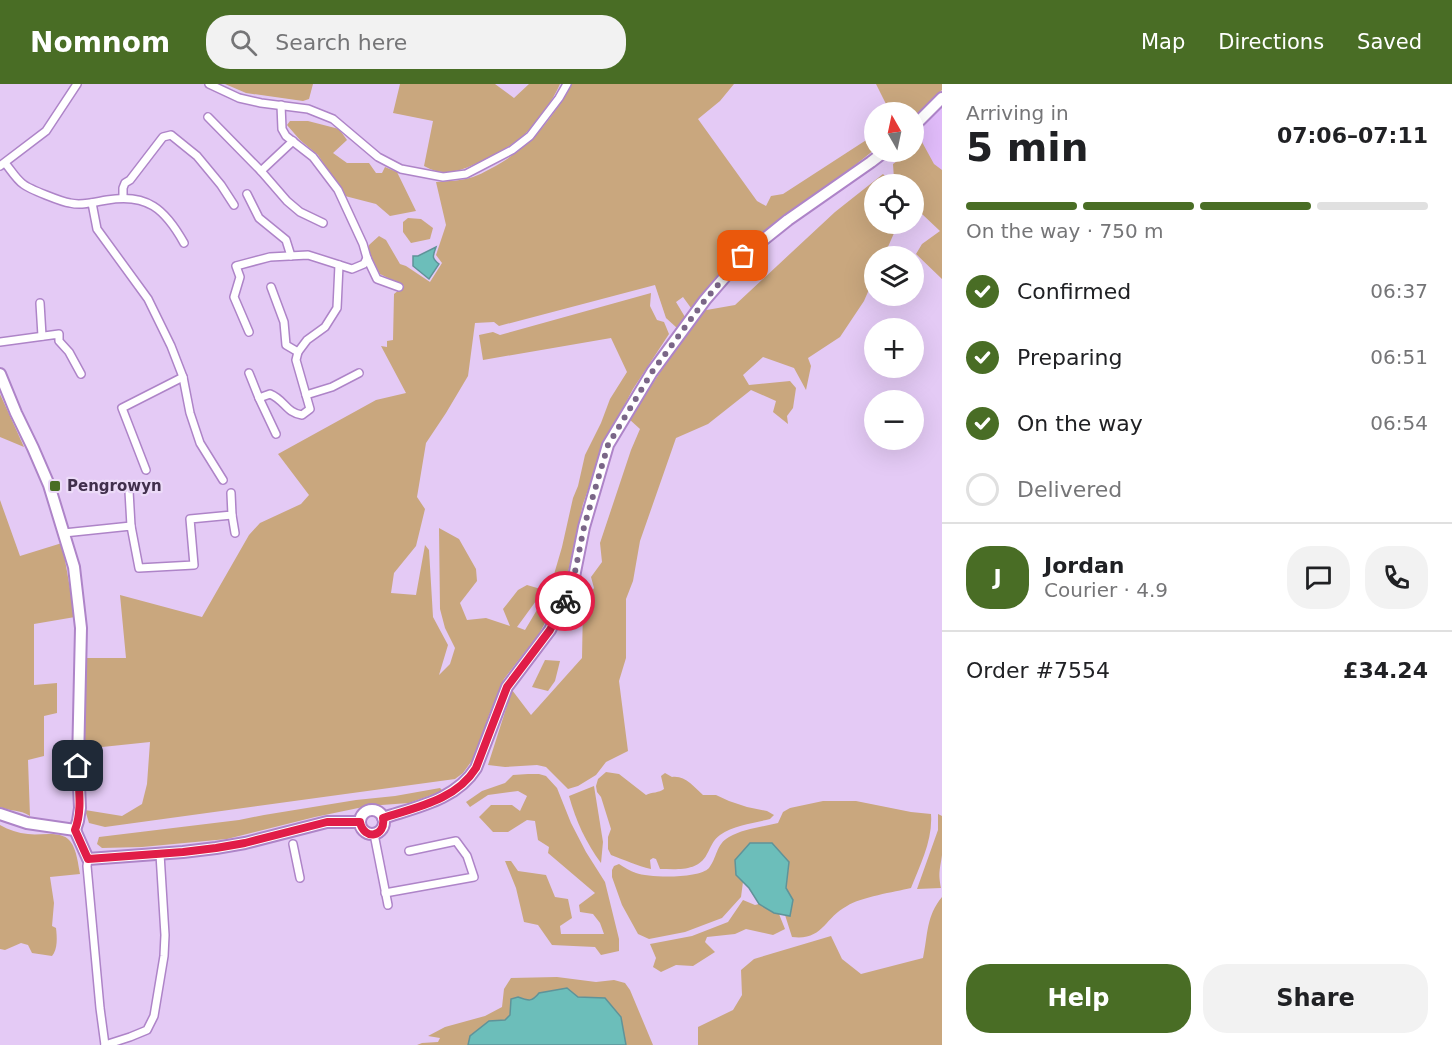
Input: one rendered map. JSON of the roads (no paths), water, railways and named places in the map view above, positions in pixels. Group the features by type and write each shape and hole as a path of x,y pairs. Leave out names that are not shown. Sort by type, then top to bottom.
{"street":[{"path":"77,84 46,131 2,165 24,185 70,203 92,203 123,198 139,200 158,209 175,226 184,243"},
{"path":"209,84 239,98 308,109 333,119 378,157 401,169 443,177 466,174 512,150 530,136 567,84"},
{"path":"924,116 942,98"},
{"path":"281,105 282,129 286,136 313,157 338,190 377,279 399,287"},
{"path":"208,117 287,201 300,212 324,223"},
{"path":"123,198 125,183 130,180 163,137 171,135 197,156 222,184 234,205"},
{"path":"261,171 293,141"},
{"path":"383,818 430,803 454,792 470,778 507,687 550,630 572,587 584,527 608,445 652,372 705,300 743,256 788,220 870,162"},
{"path":"247,194 259,218 286,240 291,256"},
{"path":"92,203 97,229 148,300 171,346 183,377 190,413 200,443 223,480"},
{"path":"249,332 234,297 240,277 236,266 270,257 308,255 352,269 364,264 367,258"},
{"path":"259,398 270,394 279,398 292,414 302,415 310,409 296,360 298,351 307,340 325,327 337,308 339,265"},
{"path":"271,287 284,322 286,345 298,351"},
{"path":"40,303 42,336"},
{"path":"0,342 59,334 59,341 69,352 81,374"},
{"path":"249,373 276,434"},
{"path":"306,395 332,387 359,373"},
{"path":"0,374 48,482 74,567 81,628 78,763 80,808 75,830 88,859 105,1045 147,1030 153,1016 165,935 160,854"},
{"path":"146,470 122,408 183,377"},
{"path":"129,491 131,526 139,568 194,565 190,519 232,515"},
{"path":"231,493 235,533"},
{"path":"64,533 131,526"},
{"path":"368,811 375,811 383,818 380,831 370,834 362,829 360,822 362,816 368,811"},
{"path":"0,814 27,823 75,830"},
{"path":"88,859 194,851 241,844 327,822 360,822"},
{"path":"374,834 388,905"},
{"path":"386,893 474,877 467,856 456,841 409,851"},
{"path":"293,844 300,878"}],"place":[{"name":"Pengrowyn","path":"55,486"}]}
